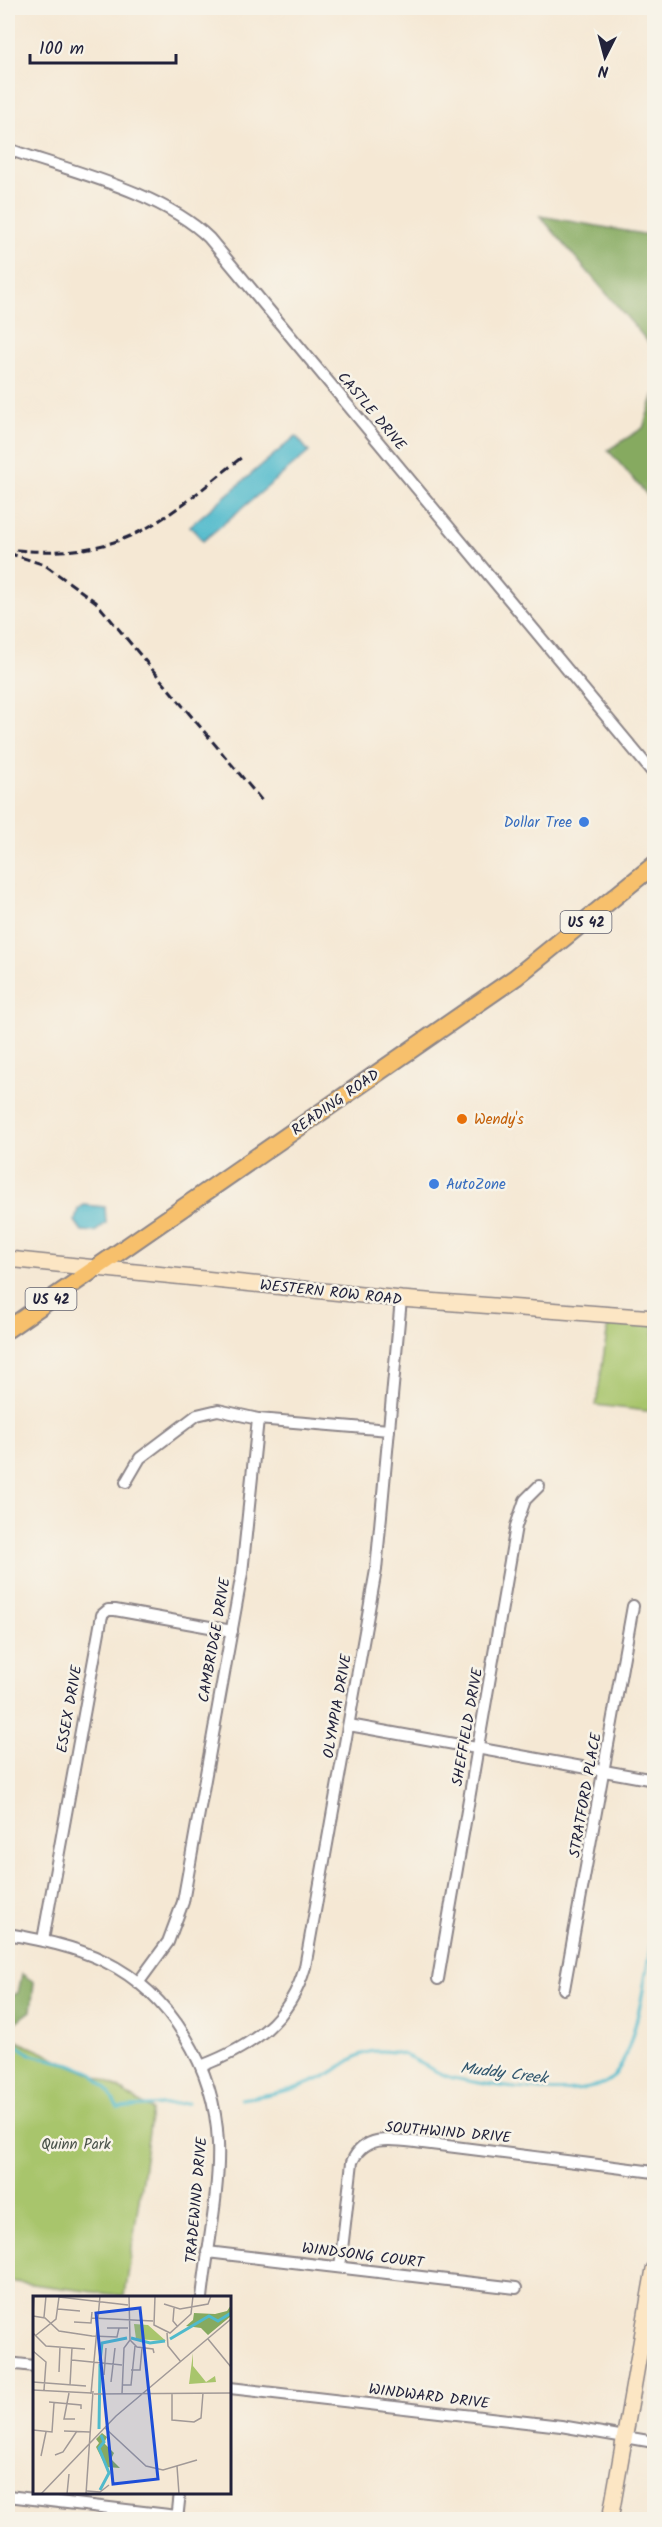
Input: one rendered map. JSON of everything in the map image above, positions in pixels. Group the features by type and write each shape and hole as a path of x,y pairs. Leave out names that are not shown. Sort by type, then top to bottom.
{"main road":[{"name":"READING ROAD","path":"8,1329 516,977 654,865"}],"street":[{"name":"CASTLE DRIVE","path":"8,149 143,197 176,211 194,223 654,774"},
{"name":"WESTERN ROW ROAD","path":"8,1259 401,1299 654,1318"},
{"name":"OLYMPIA DRIVE","path":"201,2066 229,2055 260,2037 280,2017 296,1994 305,1967 376,1570 401,1299"},
{"path":"126,1482 140,1458 197,1415 218,1410 258,1419 389,1430"},
{"name":"CAMBRIDGE DRIVE","path":"138,1983 168,1942 179,1916 243,1563 258,1419"},
{"name":"SHEFFIELD DRIVE","path":"438,1979 516,1526 525,1500 539,1486"},
{"name":"STRATFORD PLACE","path":"564,1989 633,1606"},
{"name":"ESSEX DRIVE","path":"43,1940 102,1615 108,1610 115,1610 232,1631"},
{"path":"349,1725 654,1780"},
{"name":"TRADEWIND DRIVE","path":"8,1934 43,1940 106,1962 138,1983 172,2018 201,2066 211,2095 218,2145 202,2296"},
{"name":"SOUTHWIND DRIVE","path":"340,2267 352,2162 359,2150 378,2140 598,2163 654,2172"},
{"name":"WINDSONG COURT","path":"207,2252 516,2288"},
{"path":"610,2520 654,2269"},
{"path":"8,2363 33,2366"},
{"name":"WINDWARD DRIVE","path":"231,2388 561,2426 654,2442"},
{"path":"8,2496 177,2518 180,2494"}],"green space":[{"path":"540,216 654,236 654,349"},
{"path":"654,394 654,503 608,450 643,428"},
{"path":"609,1320 654,1321 654,1412 596,1405"},
{"path":"22,1974 34,1982 31,2011 8,2028 8,1997 18,1993"},
{"name":"Quinn Park","path":"8,2037 109,2082 152,2110 125,2296 8,2281"}],"water":[{"path":"296,436 309,452 203,541 190,526"},
{"path":"84,1205 105,1207 106,1223 95,1232 82,1231 75,1221 78,1209"}],"waterway":[{"name":"Muddy Creek","path":"241,2099 299,2087 328,2075 360,2055 376,2051 399,2053 453,2078 512,2088 561,2091 601,2085 613,2077 629,2047 641,2002 654,1920"},
{"name":"Muddy Creek","path":"8,2039 32,2055 70,2064 92,2073 107,2089 118,2108 188,2103"}],"railway":[{"path":"16,550 54,551 87,548 115,542 164,517 242,457"},
{"path":"8,553 45,565 96,602 263,802"}],"place":[{"name":"Dollar Tree","path":"584,822"},
{"name":"Wendy's","path":"462,1119"},
{"name":"AutoZone","path":"434,1184"}]}
